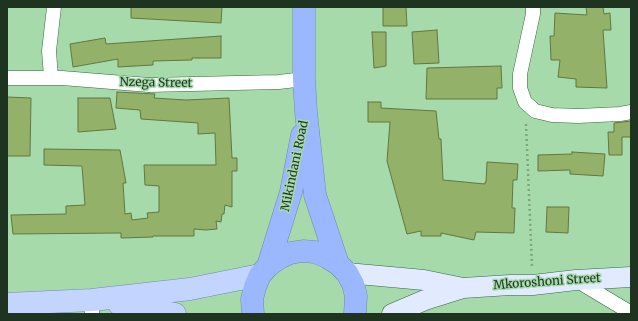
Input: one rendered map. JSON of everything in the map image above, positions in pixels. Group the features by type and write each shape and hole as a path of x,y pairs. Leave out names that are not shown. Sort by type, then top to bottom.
{"highway":[{"name":"Mikindani Road","path":"304,7 304,79 315,195 342,268 352,284 356,296 355,314"},
{"name":"Mikindani Road","path":"253,314 252,299 254,286 264,270 291,192 306,112"},
{"path":"264,270 279,258 290,253 303,251 315,252 327,257 342,268"}],"main road":[{"path":"92,307 190,289 264,270"},
{"path":"7,304 92,307 175,314"}],"street":[{"path":"51,77 49,51 54,7"},
{"path":"533,7 533,14 520,74 520,88 525,102 536,111 552,115 578,116 631,112"},
{"name":"Nzega Street","path":"7,78 51,77 149,85 279,82 304,79"},
{"name":"Mkoroshoni Street","path":"342,268 424,280 463,288 534,285 576,280 631,277"},
{"path":"576,280 631,313"},
{"name":"Mkoroshoni Street","path":"392,314 425,307 463,288"}],"path":[{"path":"525,102 534,285"}],"building":[{"path":"131,7 222,7 221,23 131,18"},
{"path":"383,7 406,7 407,26 383,26"},
{"path":"586,7 603,7 604,14 610,13 611,30 603,30 607,88 576,87 576,79 558,77 560,60 551,60 550,36 554,36 555,13 587,15"},
{"path":"437,30 439,63 414,64 412,32"},
{"path":"372,32 386,32 386,66 374,68"},
{"path":"221,36 221,58 192,58 192,60 153,61 153,65 118,67 118,59 73,67 70,44 105,38 106,44"},
{"path":"501,66 502,88 497,88 497,99 426,99 427,68"},
{"path":"117,92 155,94 154,98 186,100 229,98 232,158 237,158 237,171 232,171 232,207 225,205 221,222 216,221 217,229 194,229 194,236 121,238 121,233 13,234 11,215 66,214 66,206 85,205 82,166 44,165 44,149 120,150 126,183 123,183 125,214 131,213 132,220 148,218 147,213 159,212 159,186 145,185 144,165 216,165 215,133 198,134 198,123 141,119 140,110 116,108"},
{"path":"7,97 31,98 30,156 7,156"},
{"path":"78,98 110,98 116,129 78,132"},
{"path":"368,102 381,102 381,108 436,111 439,139 441,139 443,180 485,184 487,162 518,164 517,180 513,180 512,208 515,208 514,233 476,232 474,240 441,233 441,236 421,236 421,231 407,234 387,161 390,122 368,122"},
{"path":"631,121 631,137 622,137 622,155 609,155 608,132 614,132 614,123"},
{"path":"572,152 605,154 603,176 570,174 570,170 538,171 538,155 572,154"},
{"path":"547,207 569,207 568,233 546,232"}]}
